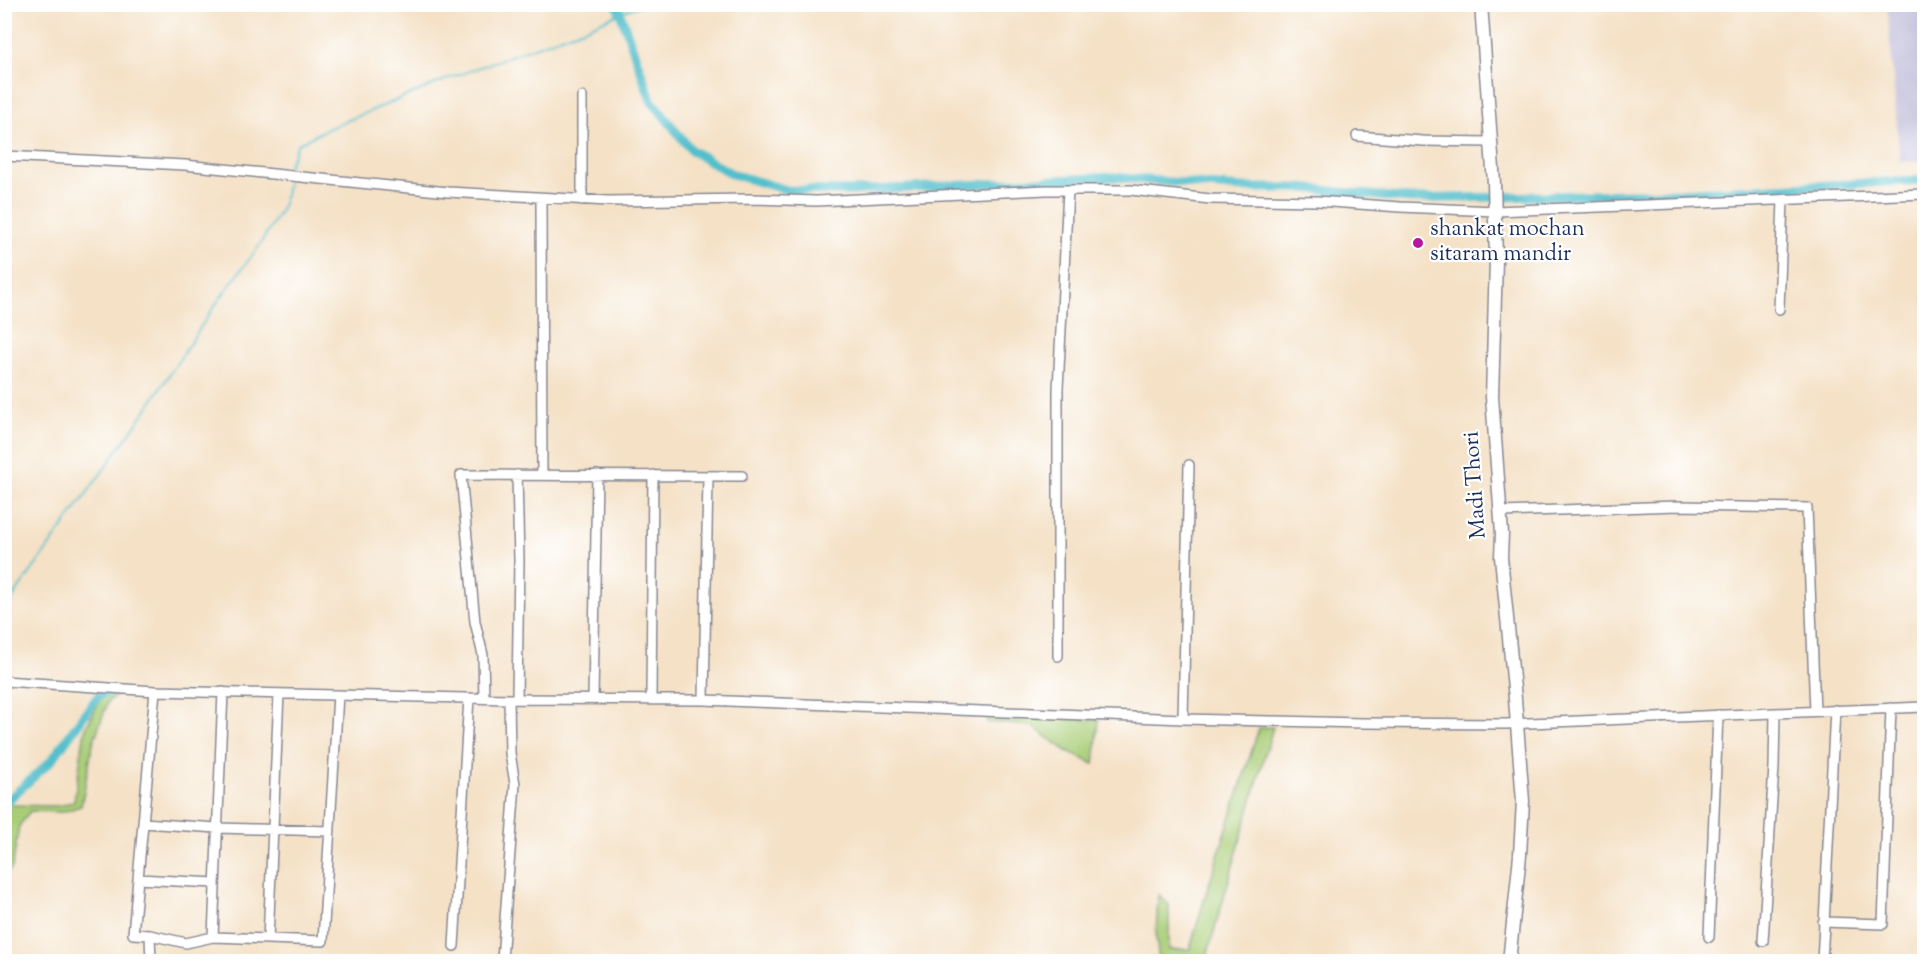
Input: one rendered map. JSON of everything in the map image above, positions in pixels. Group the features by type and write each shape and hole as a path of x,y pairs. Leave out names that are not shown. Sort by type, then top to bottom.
{"main road":[{"name":"Madi Thori","path":"1481,4 1495,207 1496,260 1492,397 1501,557 1523,801 1509,962"}],"street":[{"path":"582,97 582,200"},
{"path":"1358,136 1424,141 1490,142"},
{"path":"4,156 185,165 448,192 582,200 816,201 1068,190 1131,190 1210,199 1317,201 1400,207 1495,207 1924,194"},
{"path":"1058,656 1058,389 1068,190"},
{"path":"540,198 543,475"},
{"path":"1779,309 1783,200"},
{"path":"1183,719 1190,465"},
{"path":"484,698 483,655 475,622 461,475 742,476"},
{"path":"502,960 515,784 510,753 519,560 517,475"},
{"path":"593,699 597,475"},
{"path":"651,699 653,475"},
{"path":"704,700 708,476"},
{"path":"1500,512 1677,506 1807,508 1815,711"},
{"path":"4,681 155,691 513,699 704,700 1183,719 1363,723 1517,723 1924,707"},
{"path":"155,691 133,934 150,935 186,943 213,937 323,941 338,695"},
{"path":"213,937 223,692"},
{"path":"268,939 279,694"},
{"path":"454,946 468,698"},
{"path":"1823,922 1883,924 1892,708"},
{"path":"1822,962 1835,711"},
{"path":"1763,941 1775,713"},
{"path":"1709,937 1718,715"},
{"path":"143,823 217,828 330,831"},
{"path":"138,879 215,883"},
{"path":"150,935 151,962"}],"shaded area":[{"path":"1887,5 1924,5 1924,161 1900,162"}],"green space":[{"path":"103,693 119,694 108,701 93,743 81,806 62,812 30,811 19,826 12,868 5,875 5,805 60,806 74,801 85,730"},
{"path":"986,715 1099,720 1094,764 1067,751 1032,726 987,722"},
{"path":"1273,727 1206,959 1204,961 1159,961 1156,937 1158,894 1169,905 1169,950 1190,949 1259,728"}],"waterway":[{"path":"617,4 651,100 691,150 732,174 787,190 852,191 1113,177 1241,188 1303,188 1410,199 1680,193 1924,180"},
{"path":"288,167 298,144 325,130 445,80 586,28 643,4"},
{"path":"4,615 16,593 144,413 218,301 259,246 282,208 288,181"},
{"path":"4,808 7,801 51,761 98,696 113,691"}],"place":[{"name":"shankat mochan sitaram mandir","path":"1418,243"}]}
